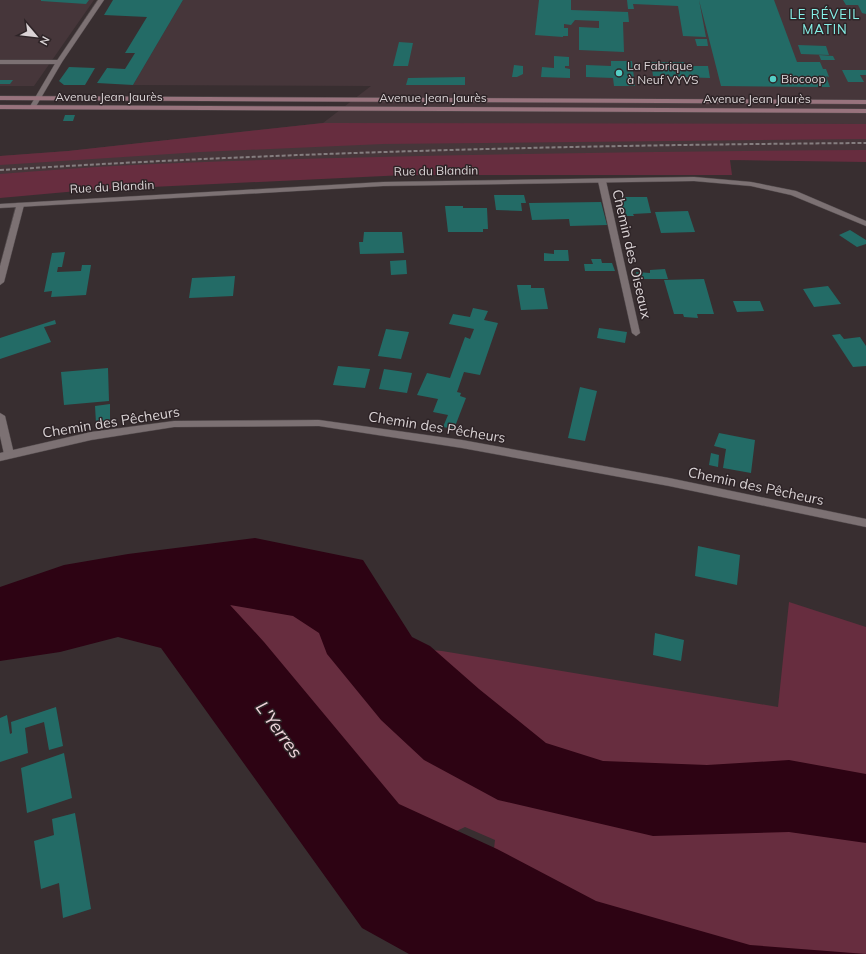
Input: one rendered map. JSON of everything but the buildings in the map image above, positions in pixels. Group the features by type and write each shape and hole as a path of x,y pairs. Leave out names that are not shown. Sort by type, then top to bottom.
{"main road":[{"path":"0,98 866,102"},
{"name":"Avenue Jean Jaurès","path":"0,107 866,111"}],"street":[{"path":"32,108 59,62 101,0"},
{"path":"0,62 59,62"},
{"path":"535,100 537,110"},
{"name":"Rue du Blandin","path":"0,206 383,184 694,179 751,184 793,193 866,224"},
{"name":"Chemin des Oiseaux","path":"602,181 636,333"},
{"path":"0,282 20,205"},
{"path":"0,416 5,455"},
{"name":"Chemin des Pêcheurs","path":"5,455 91,436 174,424 319,423 462,444 669,482 866,523"}],"shaded area":[{"path":"0,0 94,0 34,86 0,86"},
{"path":"183,0 866,0 866,161 742,160 210,176 0,194 0,156 68,151 323,123 371,86 133,85"},
{"path":"323,123 866,124 866,139 383,144 201,152 0,165 0,156 68,151"},
{"path":"866,150 866,162 730,160 732,175 405,175 89,190 0,198 0,174 94,167 236,161 439,156 622,152"},
{"path":"235,592 335,608 493,788 866,828 866,954 661,954 489,893 495,840 465,827 402,857 226,620"},
{"path":"789,602 866,627 866,798 545,765 403,647 442,651 778,707"}],"water":[{"name":"L'Yerres","path":"255,538 363,560 412,637 430,646 479,689 546,743 603,761 707,765 789,760 866,774 866,843 789,832 653,836 498,800 424,760 381,720 327,654 319,633 293,616 230,605 264,642 399,804 497,849 596,901 750,945 866,954 409,954 362,928 161,648 118,637 60,652 0,661 0,587 64,565 128,554"}],"railway":[{"path":"0,170 216,158 433,150 866,143"}],"place":[{"name":"La Fabrique à Neuf VYVS","path":"619,73"},
{"name":"Biocoop","path":"773,79"}],"district":[{"name":"LE RÉVEIL MATIN","path":"825,22"}]}
